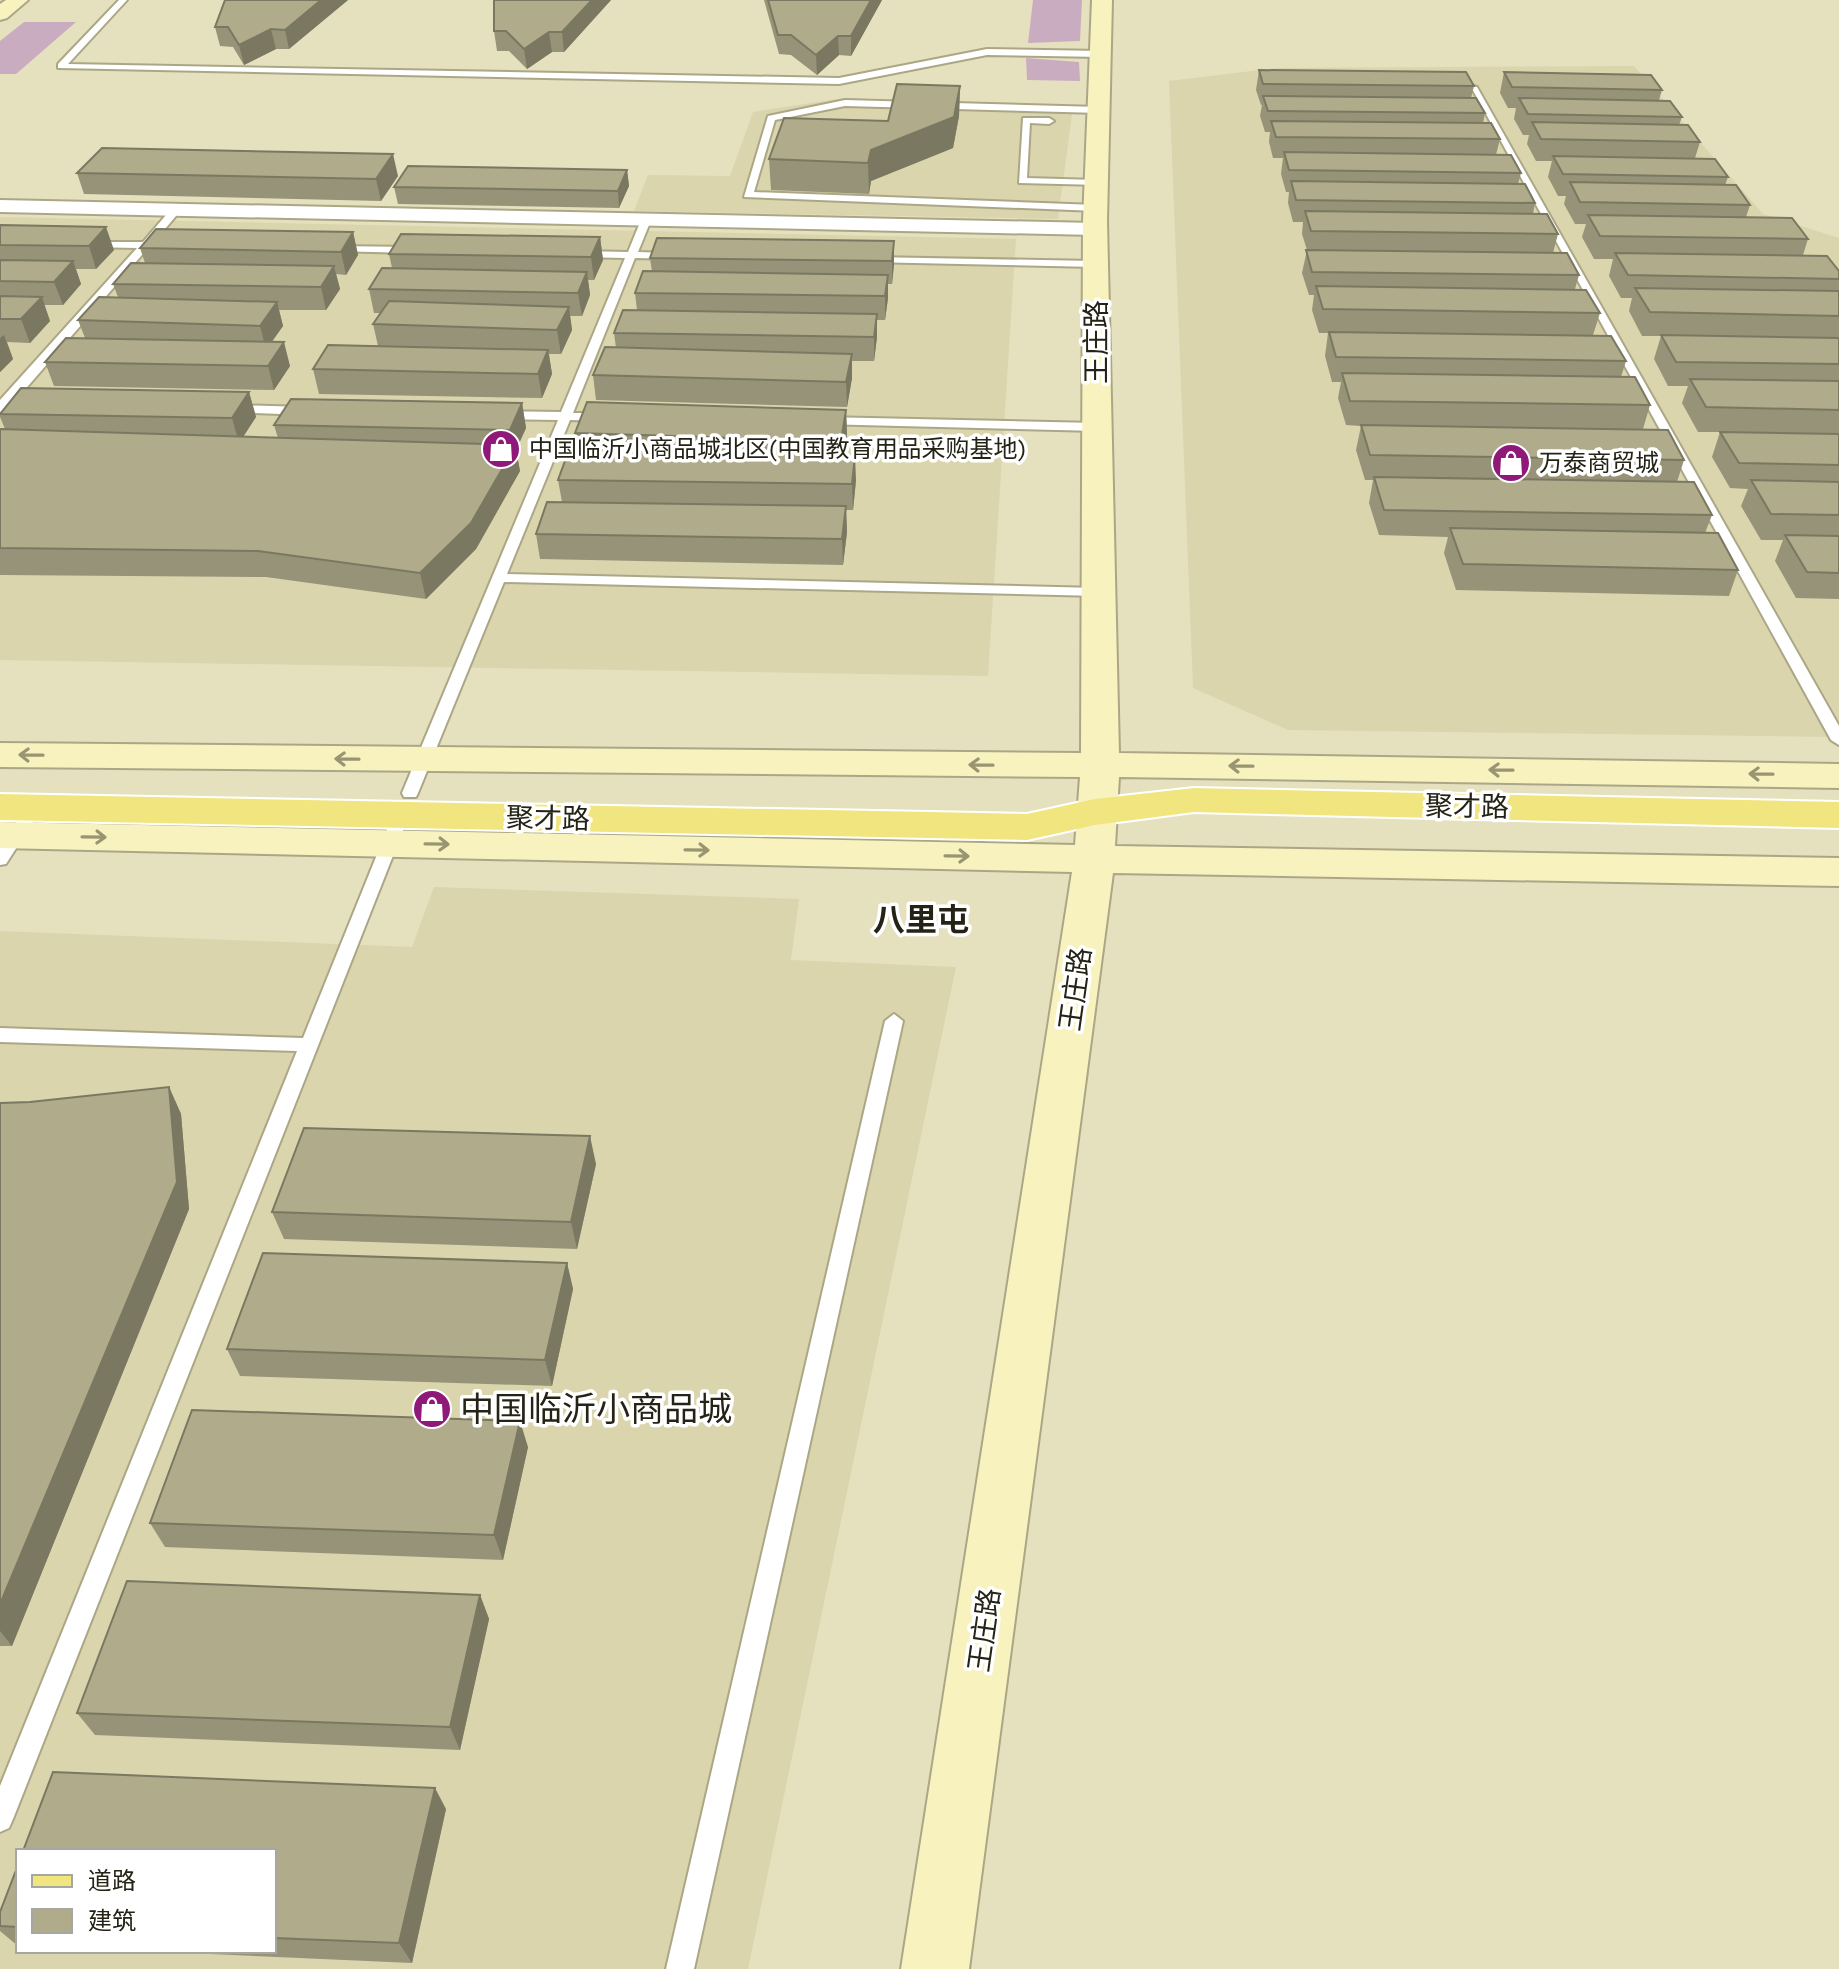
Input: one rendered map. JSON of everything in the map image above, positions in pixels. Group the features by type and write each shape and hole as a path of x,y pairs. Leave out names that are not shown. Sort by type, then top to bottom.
{"main road":[{"name":"聚才路","path":"0,785 407,803 1027,804 1186,823 1839,838"},
{"name":"聚才路","path":"1096,812 1194,800 1839,815"}],"street":[{"path":"0,14 18,0"},
{"name":"王庄路","path":"935,1969 1096,812 1095,118 1102,54 1102,0"},
{"path":"0,206 646,220 1096,207"},
{"path":"0,755 407,803"},
{"path":"10,829 407,803 1096,812 1839,776"},
{"path":"1096,812 1839,872"}],"lane":[{"path":"123,0 61,66 839,81 987,52 1102,54"},
{"path":"1473,87 1839,740"},
{"path":"1095,118 845,103 771,118 748,195 1096,207"},
{"path":"1056,121 1026,120 1022,181 1096,207"},
{"path":"2,406 176,210"},
{"path":"0,1819 309,1045 646,220"},
{"path":"72,244 176,246"},
{"path":"318,249 428,251"},
{"path":"570,254 680,256"},
{"path":"856,259 1095,264"},
{"path":"2,406 51,405"},
{"path":"223,409 316,411"},
{"path":"488,414 613,417"},
{"path":"816,421 1097,427"},
{"path":"499,578 1098,592"},
{"path":"680,1969 894,1021"},
{"path":"0,1035 309,1045"}],"shaded area":[{"path":"1033,0 1082,0 1080,41 1028,43"},
{"path":"24,22 76,22 16,74 0,74 0,41"},
{"path":"1026,58 1079,62 1080,81 1027,80"},
{"name":"万泰商贸城","path":"1634,66 1763,214 1839,238 1839,737 1288,730 1193,688 1169,81 1277,68"},
{"path":"843,98 1073,107 1058,219 634,211 648,175 730,176 753,112"},
{"name":"中国临沂小商品城北区(中国教育用品采购基地)","path":"0,217 1016,239 988,676 0,660"},
{"name":"中国临沂小商品城","path":"434,887 799,899 791,960 956,967 748,1969 0,1969 0,931 412,947"}],"building":[{"path":"225,0 321,0 285,30 271,29 239,45 228,27 215,27"},
{"path":"494,0 592,0 562,32 549,32 524,49 506,31 494,31"},
{"path":"768,0 871,0 851,36 838,36 816,55 791,35 778,35"},
{"path":"1259,70 1466,72 1474,86 1263,84"},
{"path":"1504,72 1651,75 1662,90 1512,87"},
{"path":"897,84 960,86 954,117 871,150 868,163 769,159 784,118 888,121"},
{"path":"1263,96 1476,98 1485,113 1268,111"},
{"path":"1519,98 1670,101 1682,117 1528,114"},
{"path":"1271,121 1491,123 1500,139 1276,137"},
{"path":"1532,122 1688,125 1700,142 1541,139"},
{"path":"102,148 393,154 376,179 77,173"},
{"path":"1284,152 1511,155 1521,173 1289,170"},
{"path":"1553,156 1715,159 1728,177 1563,174"},
{"path":"408,166 627,170 618,191 394,187"},
{"path":"1291,181 1525,184 1535,203 1296,200"},
{"path":"1570,182 1736,185 1750,205 1580,202"},
{"path":"1305,211 1547,214 1558,234 1311,231"},
{"path":"1588,215 1792,218 1808,239 1600,236"},
{"path":"0,225 106,227 89,246 0,245"},
{"path":"156,229 353,232 341,252 140,248"},
{"path":"401,234 600,237 591,257 389,254"},
{"path":"657,238 894,241 892,261 650,258"},
{"path":"1306,250 1567,253 1579,275 1312,272"},
{"path":"1615,253 1827,256 1839,271 1839,279 1628,275"},
{"path":"0,260 73,261 54,282 0,281"},
{"path":"131,263 334,266 321,287 113,284"},
{"path":"382,268 587,272 578,293 369,289"},
{"path":"643,271 888,275 885,296 635,293"},
{"path":"1316,286 1586,290 1600,313 1323,309"},
{"path":"1635,288 1839,291 1839,316 1650,312"},
{"path":"0,296 42,297 21,319 0,319"},
{"path":"99,297 277,302 260,326 78,320"},
{"path":"389,301 569,307 557,330 373,324"},
{"path":"623,310 877,314 874,337 614,333"},
{"path":"1329,332 1611,336 1626,361 1336,357"},
{"path":"1661,335 1839,338 1839,364 1676,362"},
{"path":"66,338 284,342 268,366 45,362"},
{"path":"328,345 548,350 538,374 313,369"},
{"path":"605,347 852,354 846,382 593,375"},
{"path":"1342,373 1635,377 1650,405 1350,401"},
{"path":"1690,379 1839,381 1839,410 1706,407"},
{"path":"21,388 249,392 232,418 0,414"},
{"path":"291,399 522,403 510,430 274,425"},
{"path":"587,402 846,410 841,441 575,433"},
{"path":"1361,425 1668,430 1684,460 1370,455"},
{"path":"0,429 516,445 471,523 420,573 258,551 0,548"},
{"path":"1720,432 1839,434 1839,465 1739,463"},
{"path":"569,450 855,455 852,484 558,480"},
{"path":"1374,477 1694,482 1712,515 1384,510"},
{"path":"1751,480 1839,482 1839,515 1771,514"},
{"path":"547,502 846,506 842,539 536,534"},
{"path":"1450,528 1718,533 1738,570 1463,564"},
{"path":"1785,535 1839,536 1839,573 1807,572"},
{"path":"169,1087 177,1182 0,1604 0,1103"},
{"path":"304,1128 590,1136 571,1222 272,1212"},
{"path":"263,1253 567,1263 545,1360 227,1349"},
{"path":"192,1410 520,1421 494,1535 150,1523"},
{"path":"127,1581 480,1595 450,1727 77,1713"},
{"path":"53,1772 435,1788 399,1943 276,1938 276,1849 24,1849"},
{"path":"16,1870 16,1927 0,1926 0,1912"}],"place":[{"name":"中国临沂小商品城北区(中国教育用品采购基地)","path":"501,449"},
{"name":"万泰商贸城","path":"1511,463"},
{"name":"中国临沂小商品城","path":"432,1409"}],"district":[{"name":"八里屯","path":"921,920"}]}
